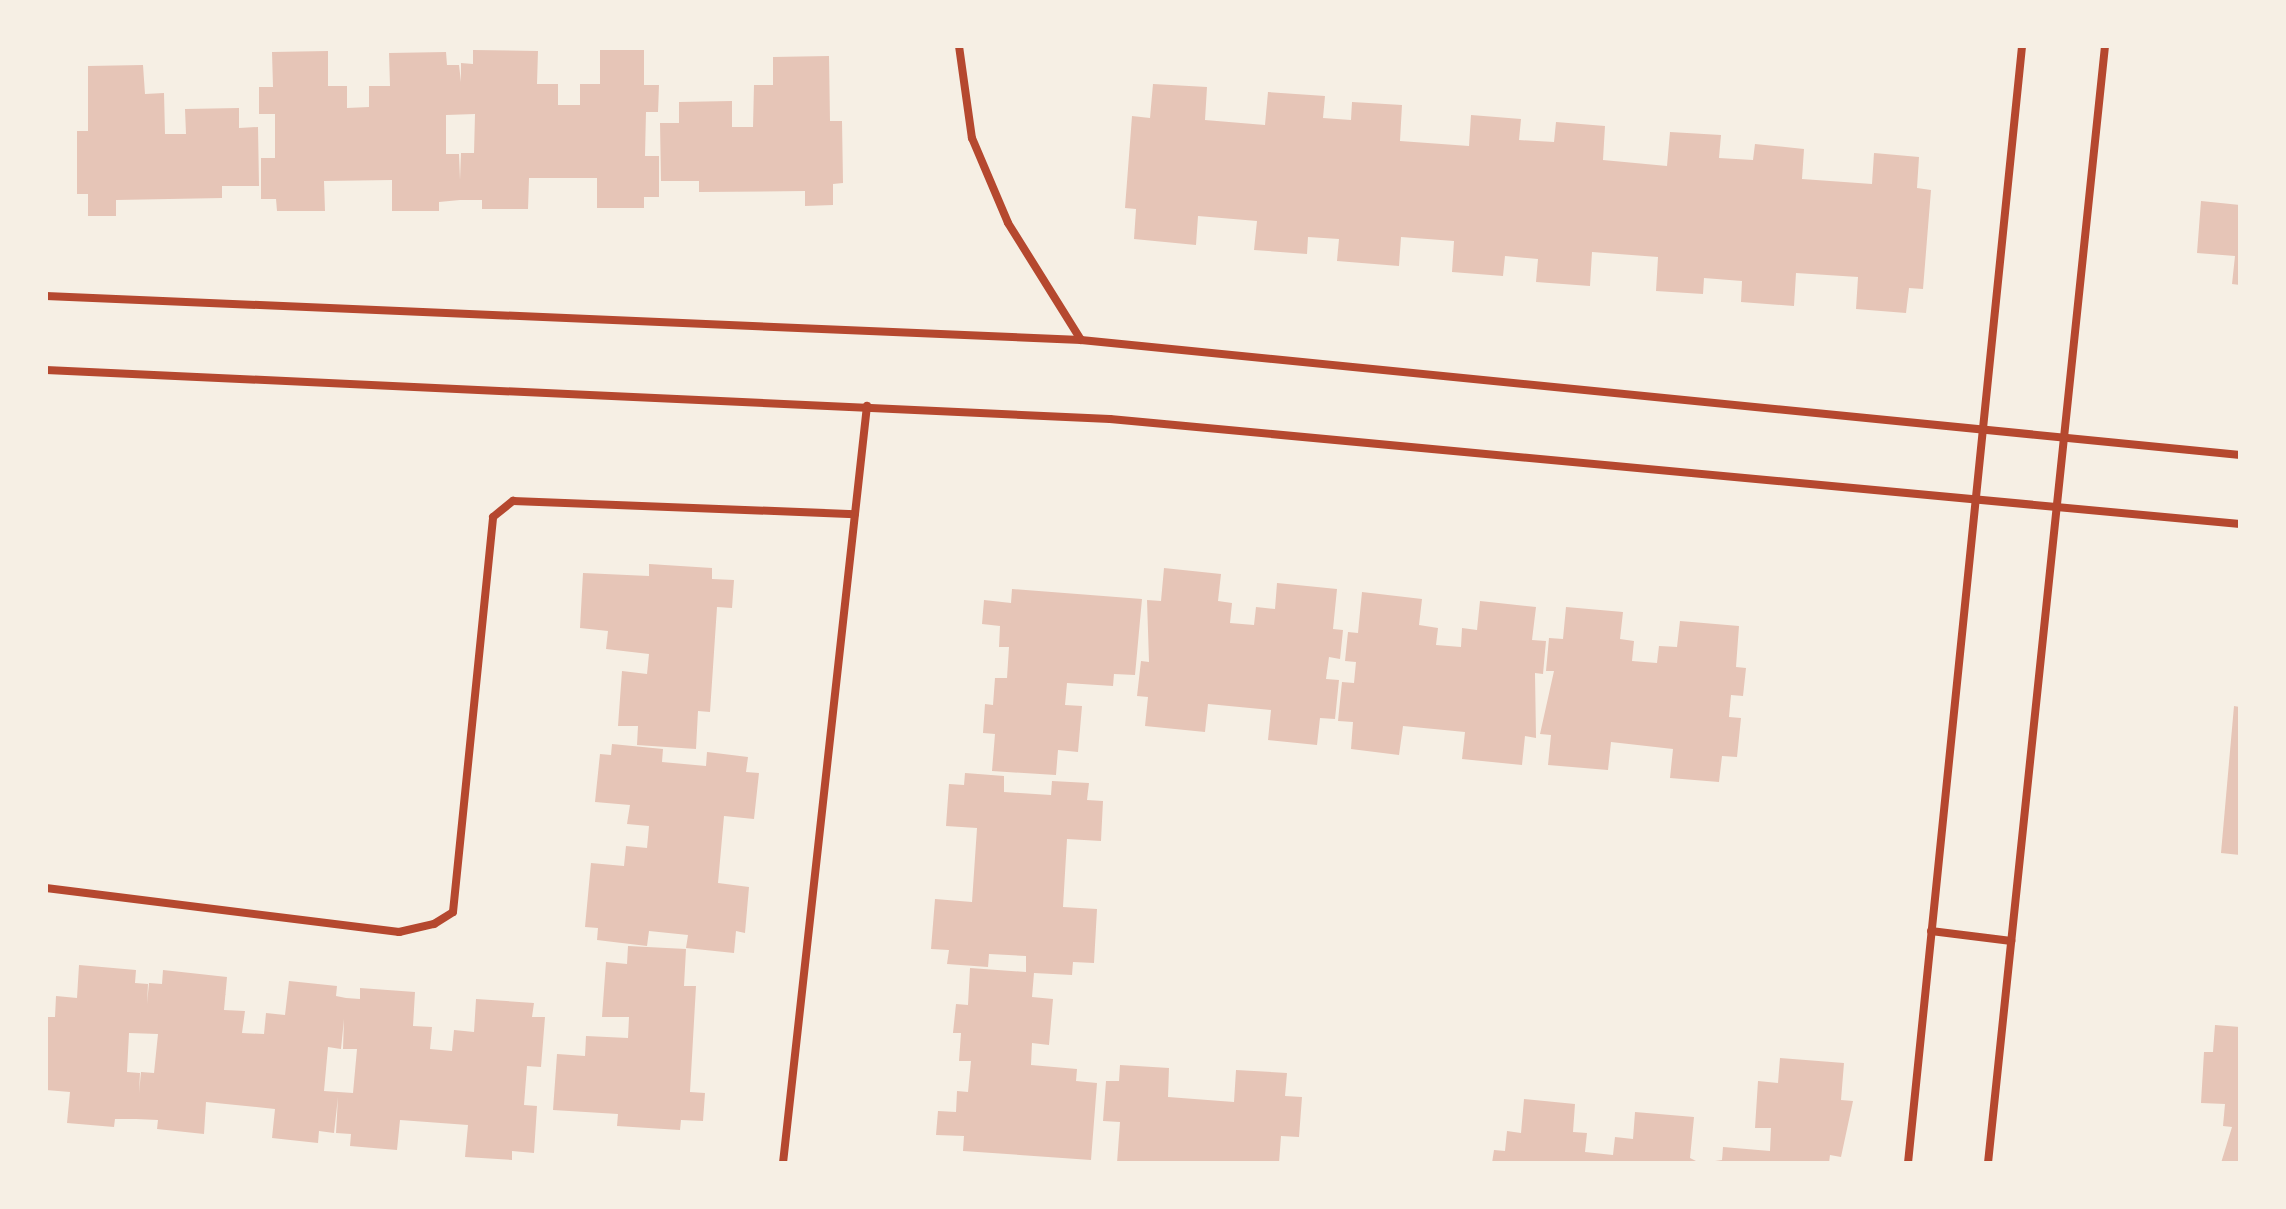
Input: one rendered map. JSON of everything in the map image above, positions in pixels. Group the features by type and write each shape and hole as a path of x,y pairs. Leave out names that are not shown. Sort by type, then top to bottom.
{"street":[{"path":"959,46 978,152 1008,223 1081,340"},
{"path":"1908,1163 1972,497 2022,46"},
{"path":"1988,1163 2105,46"},
{"path":"46,296 1081,340 2240,455"},
{"path":"46,370 1110,419 2240,524"},
{"path":"783,1163 867,406"},
{"path":"46,888 399,932 434,924 453,912 493,517 513,501 855,514"},
{"path":"1931,931 2011,941"}],"building":[{"path":"473,50 538,51 537,84 558,84 558,105 580,105 580,84 600,84 600,50 644,50 644,85 659,85 658,112 646,112 645,156 659,156 659,197 644,197 644,208 597,208 597,178 529,178 528,209 482,209 482,200 460,200 439,202 439,211 392,211 392,180 324,181 325,211 277,211 276,199 261,199 261,158 275,158 275,114 259,114 259,87 273,87 272,52 328,51 328,86 347,86 347,108 369,107 369,86 390,86 389,53 446,52 447,65 459,65 461,82 461,63 473,64","holes":["475,114 474,153 461,153 460,180 459,154 446,154 446,115"]},
{"path":"829,56 830,121 842,121 843,183 833,184 833,205 805,206 805,191 699,192 699,181 661,181 660,123 679,123 679,102 732,101 732,127 753,127 754,85 773,85 773,57"},
{"path":"143,65 145,94 164,93 165,134 186,134 185,109 239,108 239,128 258,127 259,186 222,186 222,198 116,200 116,216 88,216 88,194 77,194 77,131 88,131 88,66"},
{"path":"1153,84 1207,87 1205,120 1265,125 1268,92 1325,96 1323,118 1351,120 1352,102 1402,105 1400,141 1469,146 1471,115 1521,119 1519,140 1554,142 1556,122 1605,126 1603,160 1667,166 1670,132 1721,135 1719,158 1753,160 1755,144 1804,149 1802,179 1872,184 1874,153 1919,157 1917,188 1931,190 1923,289 1909,288 1906,313 1856,309 1858,277 1796,273 1794,306 1741,302 1742,281 1704,278 1703,294 1656,291 1658,257 1592,252 1590,286 1536,282 1538,259 1505,256 1503,276 1452,272 1454,241 1401,237 1399,266 1337,261 1339,239 1308,237 1307,254 1254,250 1257,221 1198,216 1196,245 1134,239 1136,209 1125,208 1132,116 1150,118"},
{"path":"2201,201 2240,205 2240,285 2232,284 2235,256 2197,253"},
{"path":"649,564 712,568 712,579 734,580 732,608 717,607 710,712 698,711 696,749 637,745 638,726 618,726 622,671 647,674 649,654 606,649 608,631 580,628 583,573 649,576"},
{"path":"1164,568 1221,574 1218,601 1232,603 1230,623 1254,625 1256,607 1275,609 1277,583 1337,589 1333,629 1343,630 1340,659 1329,657 1326,679 1339,680 1335,719 1320,718 1317,745 1268,740 1271,710 1208,704 1205,732 1145,726 1148,697 1137,696 1141,661 1149,662 1147,600 1161,601"},
{"path":"1012,589 1142,599 1135,675 1114,674 1113,686 1067,683 1065,705 1082,706 1078,752 1058,750 1056,775 992,771 995,734 983,733 985,704 993,705 995,678 1007,678 1009,647 999,647 1000,626 982,624 984,600 1011,603"},
{"path":"1362,592 1422,599 1419,625 1438,628 1436,645 1461,647 1462,628 1477,630 1480,601 1536,607 1532,640 1546,641 1543,674 1535,673 1536,738 1525,736 1522,765 1462,759 1465,732 1403,726 1399,755 1351,749 1353,722 1338,721 1342,682 1354,683 1356,662 1345,661 1348,632 1358,633"},
{"path":"1566,607 1623,612 1620,639 1634,641 1632,661 1657,663 1659,646 1677,647 1680,621 1739,626 1736,667 1746,668 1743,696 1731,695 1729,717 1741,718 1737,757 1722,756 1719,782 1670,778 1673,749 1611,742 1608,770 1548,765 1551,735 1540,734 1554,671 1546,671 1549,638 1563,639"},
{"path":"2234,706 2240,707 2240,855 2221,853"},
{"path":"612,744 663,749 662,762 706,766 707,752 748,757 746,772 759,773 754,819 724,816 718,883 749,887 745,933 736,931 734,953 686,948 688,935 649,931 647,946 597,940 598,928 585,927 591,863 624,866 626,846 647,848 649,826 627,824 630,805 595,802 600,754 611,755"},
{"path":"965,773 1004,776 1004,792 1051,795 1052,781 1089,783 1087,800 1103,801 1101,841 1067,839 1063,907 1097,909 1094,963 1073,962 1072,975 1034,973 1032,997 1053,999 1049,1045 1032,1043 1031,1065 1077,1069 1076,1081 1097,1083 1091,1160 963,1151 964,1136 936,1135 938,1111 956,1112 957,1091 968,1092 971,1061 959,1061 961,1033 953,1033 956,1004 968,1005 970,968 1026,972 1026,956 989,954 988,967 947,964 949,950 931,949 935,899 972,902 977,828 946,826 949,784 964,785"},
{"path":"628,946 686,949 684,986 696,986 690,1092 705,1093 703,1121 681,1120 680,1130 617,1126 618,1114 553,1110 557,1054 585,1056 586,1036 628,1038 629,1017 602,1017 606,962 627,964"},
{"path":"79,965 136,970 135,983 148,984 147,1004 149,983 162,984 163,970 227,977 224,1010 245,1011 242,1033 264,1034 266,1013 285,1015 289,981 337,986 336,996 346,998 360,999 360,988 415,992 413,1026 432,1027 430,1049 452,1051 454,1030 474,1032 476,999 534,1003 532,1017 545,1017 541,1067 527,1066 524,1105 537,1106 534,1153 512,1151 512,1160 465,1157 468,1125 400,1120 397,1150 350,1146 351,1134 336,1133 338,1097 334,1133 319,1131 318,1143 272,1138 275,1109 206,1102 204,1134 157,1129 158,1120 115,1119 114,1127 67,1123 70,1092 46,1090 46,1017 55,1017 56,996 77,998","holes":["344,1019 343,1049 357,1049 353,1093 324,1091 328,1047 341,1049","129,1033 158,1034 154,1073 141,1072 139,1093 140,1073 127,1072"]},
{"path":"2215,1025 2240,1027 2240,1163 2221,1163 2232,1127 2223,1126 2225,1104 2201,1103 2204,1052 2213,1052"},
{"path":"1780,1058 1844,1063 1841,1100 1853,1101 1841,1157 1830,1155 1829,1163 1701,1163 1722,1160 1723,1147 1770,1151 1771,1128 1755,1128 1758,1081 1778,1083"},
{"path":"1120,1065 1169,1068 1168,1097 1234,1102 1236,1070 1287,1073 1285,1096 1302,1097 1299,1137 1281,1136 1279,1163 1117,1163 1120,1122 1103,1121 1106,1081 1119,1081"},
{"path":"1524,1099 1575,1104 1573,1132 1587,1133 1585,1152 1613,1155 1615,1137 1633,1139 1635,1112 1694,1117 1690,1158 1700,1163 1492,1163 1494,1150 1505,1151 1507,1131 1521,1133"}]}
